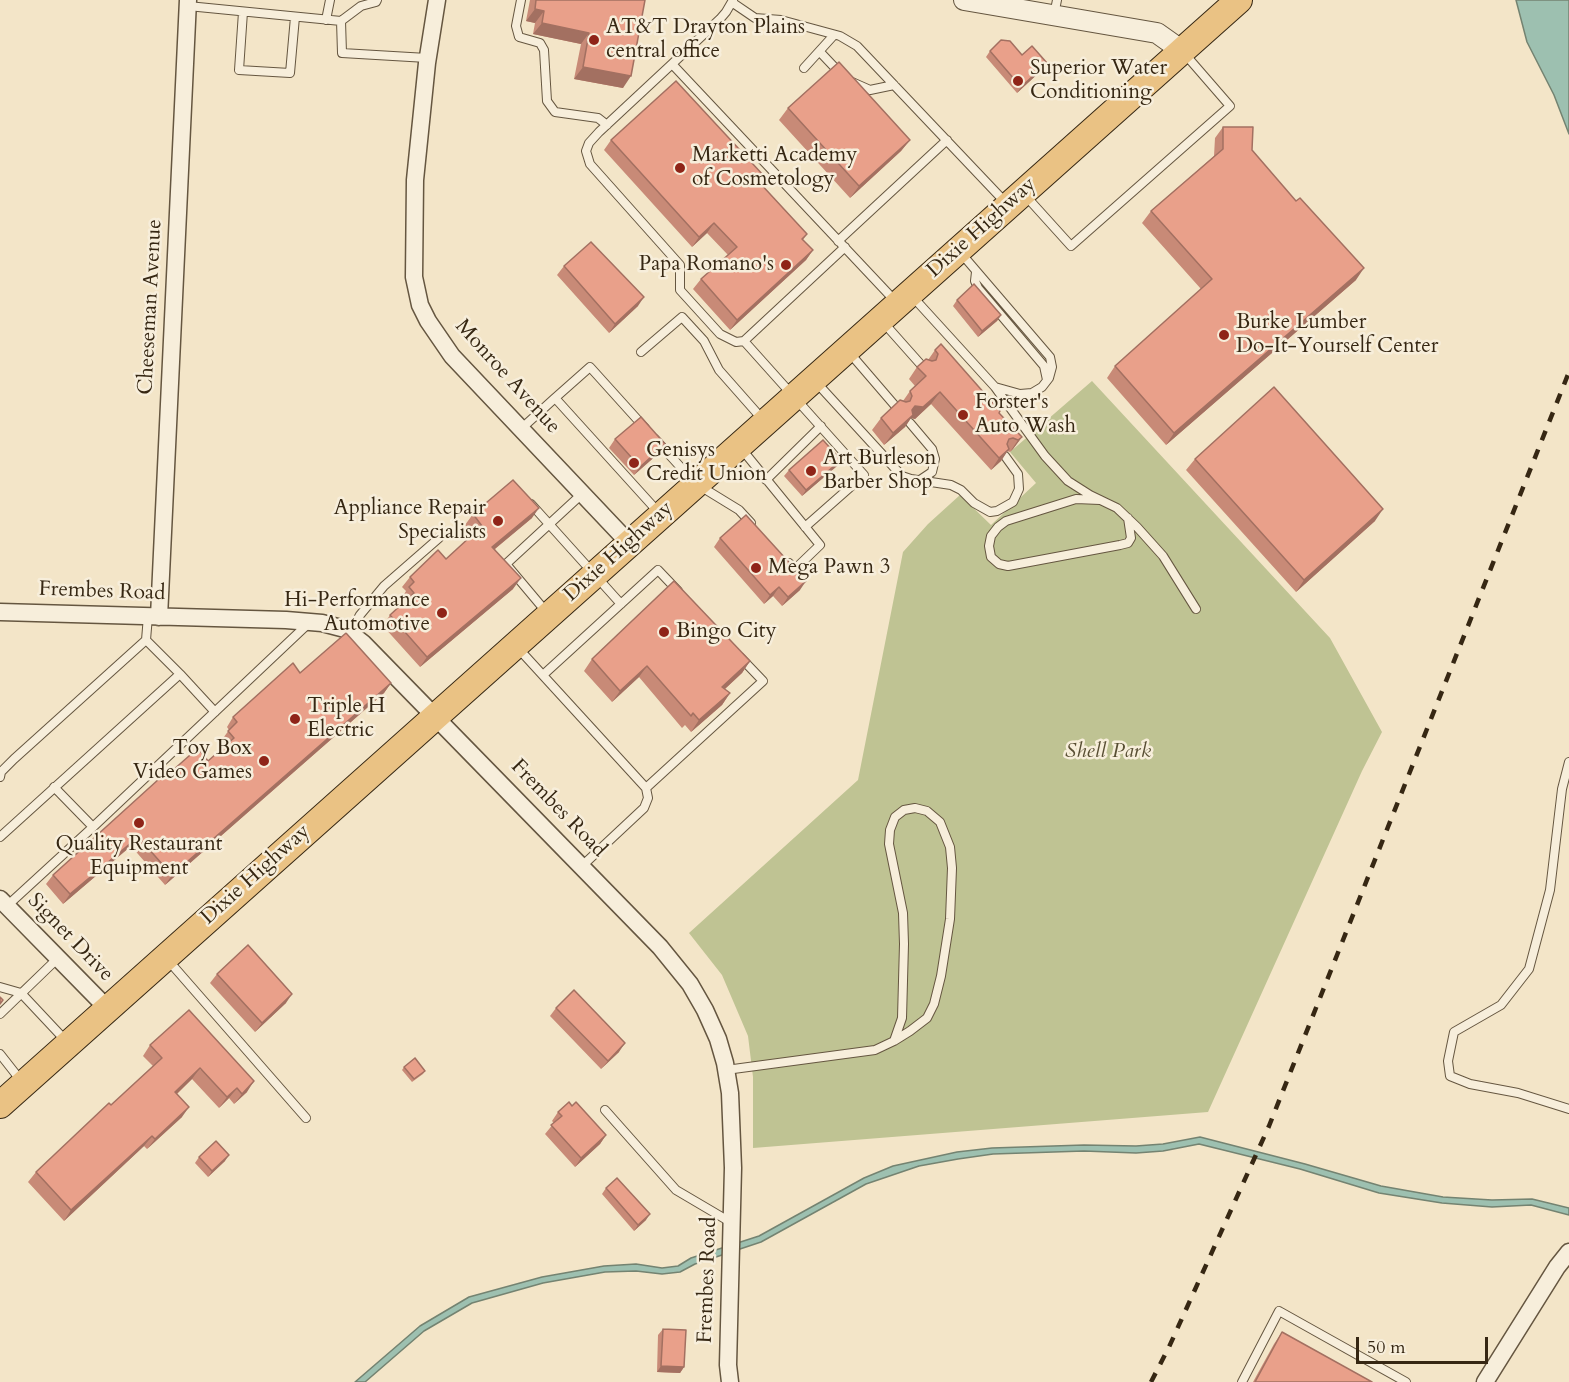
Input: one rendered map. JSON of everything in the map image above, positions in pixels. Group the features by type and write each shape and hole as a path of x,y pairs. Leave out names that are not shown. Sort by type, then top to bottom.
{"main road":[{"name":"Dixie Highway","path":"0,1105 846,348 1239,0"}],"street":[{"name":"Monroe Avenue","path":"437,0 428,58 415,180 414,277 420,305 452,356 628,543"},
{"path":"964,0 1055,8 1157,33 1181,50"},
{"name":"Cheeseman Avenue","path":"153,616 188,3"},
{"name":"Frembes Road","path":"0,612 310,622 345,629 363,643 660,947 690,984 718,1039 730,1093 732,1146 728,1365 730,1382"},
{"name":"Signet Drive","path":"4,902 107,1008"},
{"path":"1485,1382 1569,1252"}],"lane":[{"path":"326,20 330,0"},
{"path":"188,3 243,12 341,21 361,6 377,0"},
{"path":"520,0 516,26 519,37 540,43 544,50 547,101 555,112 598,118 607,125"},
{"path":"947,140 744,341 736,342 720,334 680,290 680,265 590,164 586,151 589,143 607,125 720,20 733,1 755,18 781,21 834,35 857,46 947,140 1071,246 1230,106 1181,50"},
{"path":"243,12 239,70 290,73 295,17"},
{"path":"341,21 342,53 428,58"},
{"path":"804,68 834,35"},
{"path":"820,51 838,71"},
{"path":"672,64 842,244 896,305 995,387 1045,456 1068,481 1118,508 1128,518 1163,556 1196,609"},
{"path":"846,79 870,90 894,85"},
{"path":"957,250 1050,357 1052,368 1047,380 1032,393 1008,392 995,387"},
{"path":"896,305 923,367"},
{"path":"641,352 682,317 704,341 719,370 764,422"},
{"path":"744,341 864,476 805,527"},
{"path":"846,348 897,408"},
{"path":"522,428 590,367 695,483 739,510 755,527"},
{"path":"813,378 902,476 951,485 990,512 997,511 1013,502 1019,489 1018,474 1005,456"},
{"path":"555,398 660,515"},
{"path":"910,423 932,449 935,459 932,472 920,480"},
{"path":"766,480 821,426"},
{"path":"738,445 820,545 795,569 779,552"},
{"path":"523,494 621,604"},
{"path":"548,615 506,564 583,494"},
{"path":"1100,500 1076,499 1006,521 991,536 989,546 991,557 999,564 1008,566 1128,543 1131,538 1128,518"},
{"path":"350,633 360,615 384,586 439,538"},
{"path":"543,675 658,570 683,596"},
{"path":"0,777 1,772 14,759 147,640 153,616"},
{"path":"4,902 93,827 310,622"},
{"path":"147,640 215,712"},
{"path":"515,644 646,788 648,798 644,808 582,866"},
{"path":"646,788 763,681 731,647"},
{"path":"0,837 180,674"},
{"path":"1569,762 1562,789 1550,890 1529,969 1501,1005 1454,1032 1448,1061 1450,1076 1470,1084 1518,1093 1569,1109"},
{"path":"54,787 93,827"},
{"path":"726,1070 875,1050 894,1041 927,1018 934,1004 950,919 952,868 950,847 940,822 927,811 915,808 904,810 895,817 890,830 889,844 903,913 904,945 902,1018 894,1041"},
{"path":"165,957 306,1118"},
{"path":"0,1014 57,958"},
{"path":"0,987 21,993 68,1043"},
{"path":"0,1054 24,1083"},
{"path":"605,1110 676,1190 732,1223"},
{"path":"1242,1382 1279,1311 1406,1382"}],"green space":[{"name":"Shell Park","path":"1092,381 1330,638 1382,732 1362,771 1208,1112 753,1148 753,1077 748,1036 722,975 689,933 858,780 903,552 928,524 960,495 991,525 1036,483 1010,452"}],"shaded area":[{"path":"1516,0 1569,0 1569,134 1554,95 1527,42"},
{"path":"1200,1137 1381,1186 1443,1197 1492,1200 1532,1199 1569,1208 1569,1215 1531,1205 1492,1207 1442,1203 1379,1193 1300,1169 1199,1144 1163,1151 1136,1153 1084,1151 993,1154 919,1166 866,1184 761,1242 695,1264 680,1272 662,1274 636,1271 605,1272 543,1283 472,1303 424,1331 365,1382 355,1382 420,1326 469,1297 542,1277 604,1266 636,1264 662,1268 678,1266 691,1258 759,1236 864,1178 893,1166 957,1152 992,1148 1136,1146"}],"building":[{"name":"AT&T Drayton Plains central office","path":"536,0 645,0 631,76 583,67 589,33 542,23 544,11 535,9"},
{"name":"Superior Water Conditioning","path":"1001,40 1010,41 1022,55 1032,46 1047,63 1021,87 990,51"},
{"path":"839,62 910,140 859,186 788,108"},
{"path":"676,81 764,176 758,181 807,234 802,239 813,250 737,320 701,279 737,247 714,223 699,237 611,140"},
{"name":"Burke Lumber Do-It-Yourself Center","path":"1223,127 1253,127 1252,150 1296,201 1300,198 1364,268 1174,433 1115,366 1212,279 1151,211 1223,149"},
{"path":"591,242 644,297 615,324 564,266"},
{"path":"974,284 1001,315 982,331 957,300"},
{"name":"Forster's Auto Wash","path":"941,344 1022,437 1018,440 1009,439 1007,444 1009,449 999,458 940,392 923,407 915,406 912,410 913,415 893,433 881,418 900,400 910,401 912,396 910,391 926,376 917,367 926,359 936,360 938,354 935,350"},
{"path":"1274,387 1383,509 1304,580 1195,459"},
{"name":"Genisys Credit Union","path":"641,417 665,444 640,467 615,439"},
{"name":"Art Burleson Barber Shop","path":"823,440 841,460 806,490 789,470"},
{"path":"513,480 539,508 492,547 521,578 427,657 390,615 414,593 409,587 414,582 410,577 438,550 446,559 482,526 473,514"},
{"name":"Mega Pawn 3","path":"746,515 806,581 788,597 779,587 770,595 720,538"},
{"name":"Bingo City","path":"674,581 750,661 722,687 730,693 699,720 693,713 691,716 647,666 620,691 592,659"},
{"path":"346,633 391,683 172,875 138,837 70,894 53,875 170,769 172,771 198,748 208,761 234,738 228,731 237,722 233,717 293,663 300,673"},
{"path":"248,945 292,994 262,1023 217,974"},
{"path":"574,990 625,1043 608,1061 556,1008"},
{"path":"189,1010 254,1081 242,1094 237,1088 227,1097 200,1068 175,1092 189,1107 155,1139 152,1136 71,1210 36,1172 109,1103 111,1105 162,1058 150,1045"},
{"path":"415,1058 425,1071 414,1079 404,1067"},
{"path":"569,1102 572,1106 576,1102 606,1135 581,1158 551,1125 562,1116 558,1112"},
{"path":"216,1141 229,1155 212,1171 199,1157"},
{"path":"617,1178 650,1214 638,1225 606,1188"},
{"path":"663,1329 686,1330 684,1367 661,1366"},
{"path":"1282,1332 1372,1382 1255,1382"}],"railway":[{"path":"1151,1382 1269,1126 1569,372"}],"place":[{"name":"AT&T Drayton Plains central office","path":"594,40"},
{"name":"Superior Water Conditioning","path":"1018,81"},
{"name":"Marketti Academy of Cosmetology","path":"680,168"},
{"name":"Papa Romano's","path":"786,265"},
{"name":"Burke Lumber Do-It-Yourself Center","path":"1224,335"},
{"name":"Forster's Auto Wash","path":"963,415"},
{"name":"Genisys Credit Union","path":"634,463"},
{"name":"Art Burleson Barber Shop","path":"811,471"},
{"name":"Appliance Repair Specialists","path":"498,521"},
{"name":"Mega Pawn 3","path":"756,568"},
{"name":"Hi-Performance Automotive","path":"442,613"},
{"name":"Bingo City","path":"664,632"},
{"name":"Triple H Electric","path":"295,719"},
{"name":"Toy Box Video Games","path":"264,761"},
{"name":"Quality Restaurant Equipment","path":"139,823"}]}
